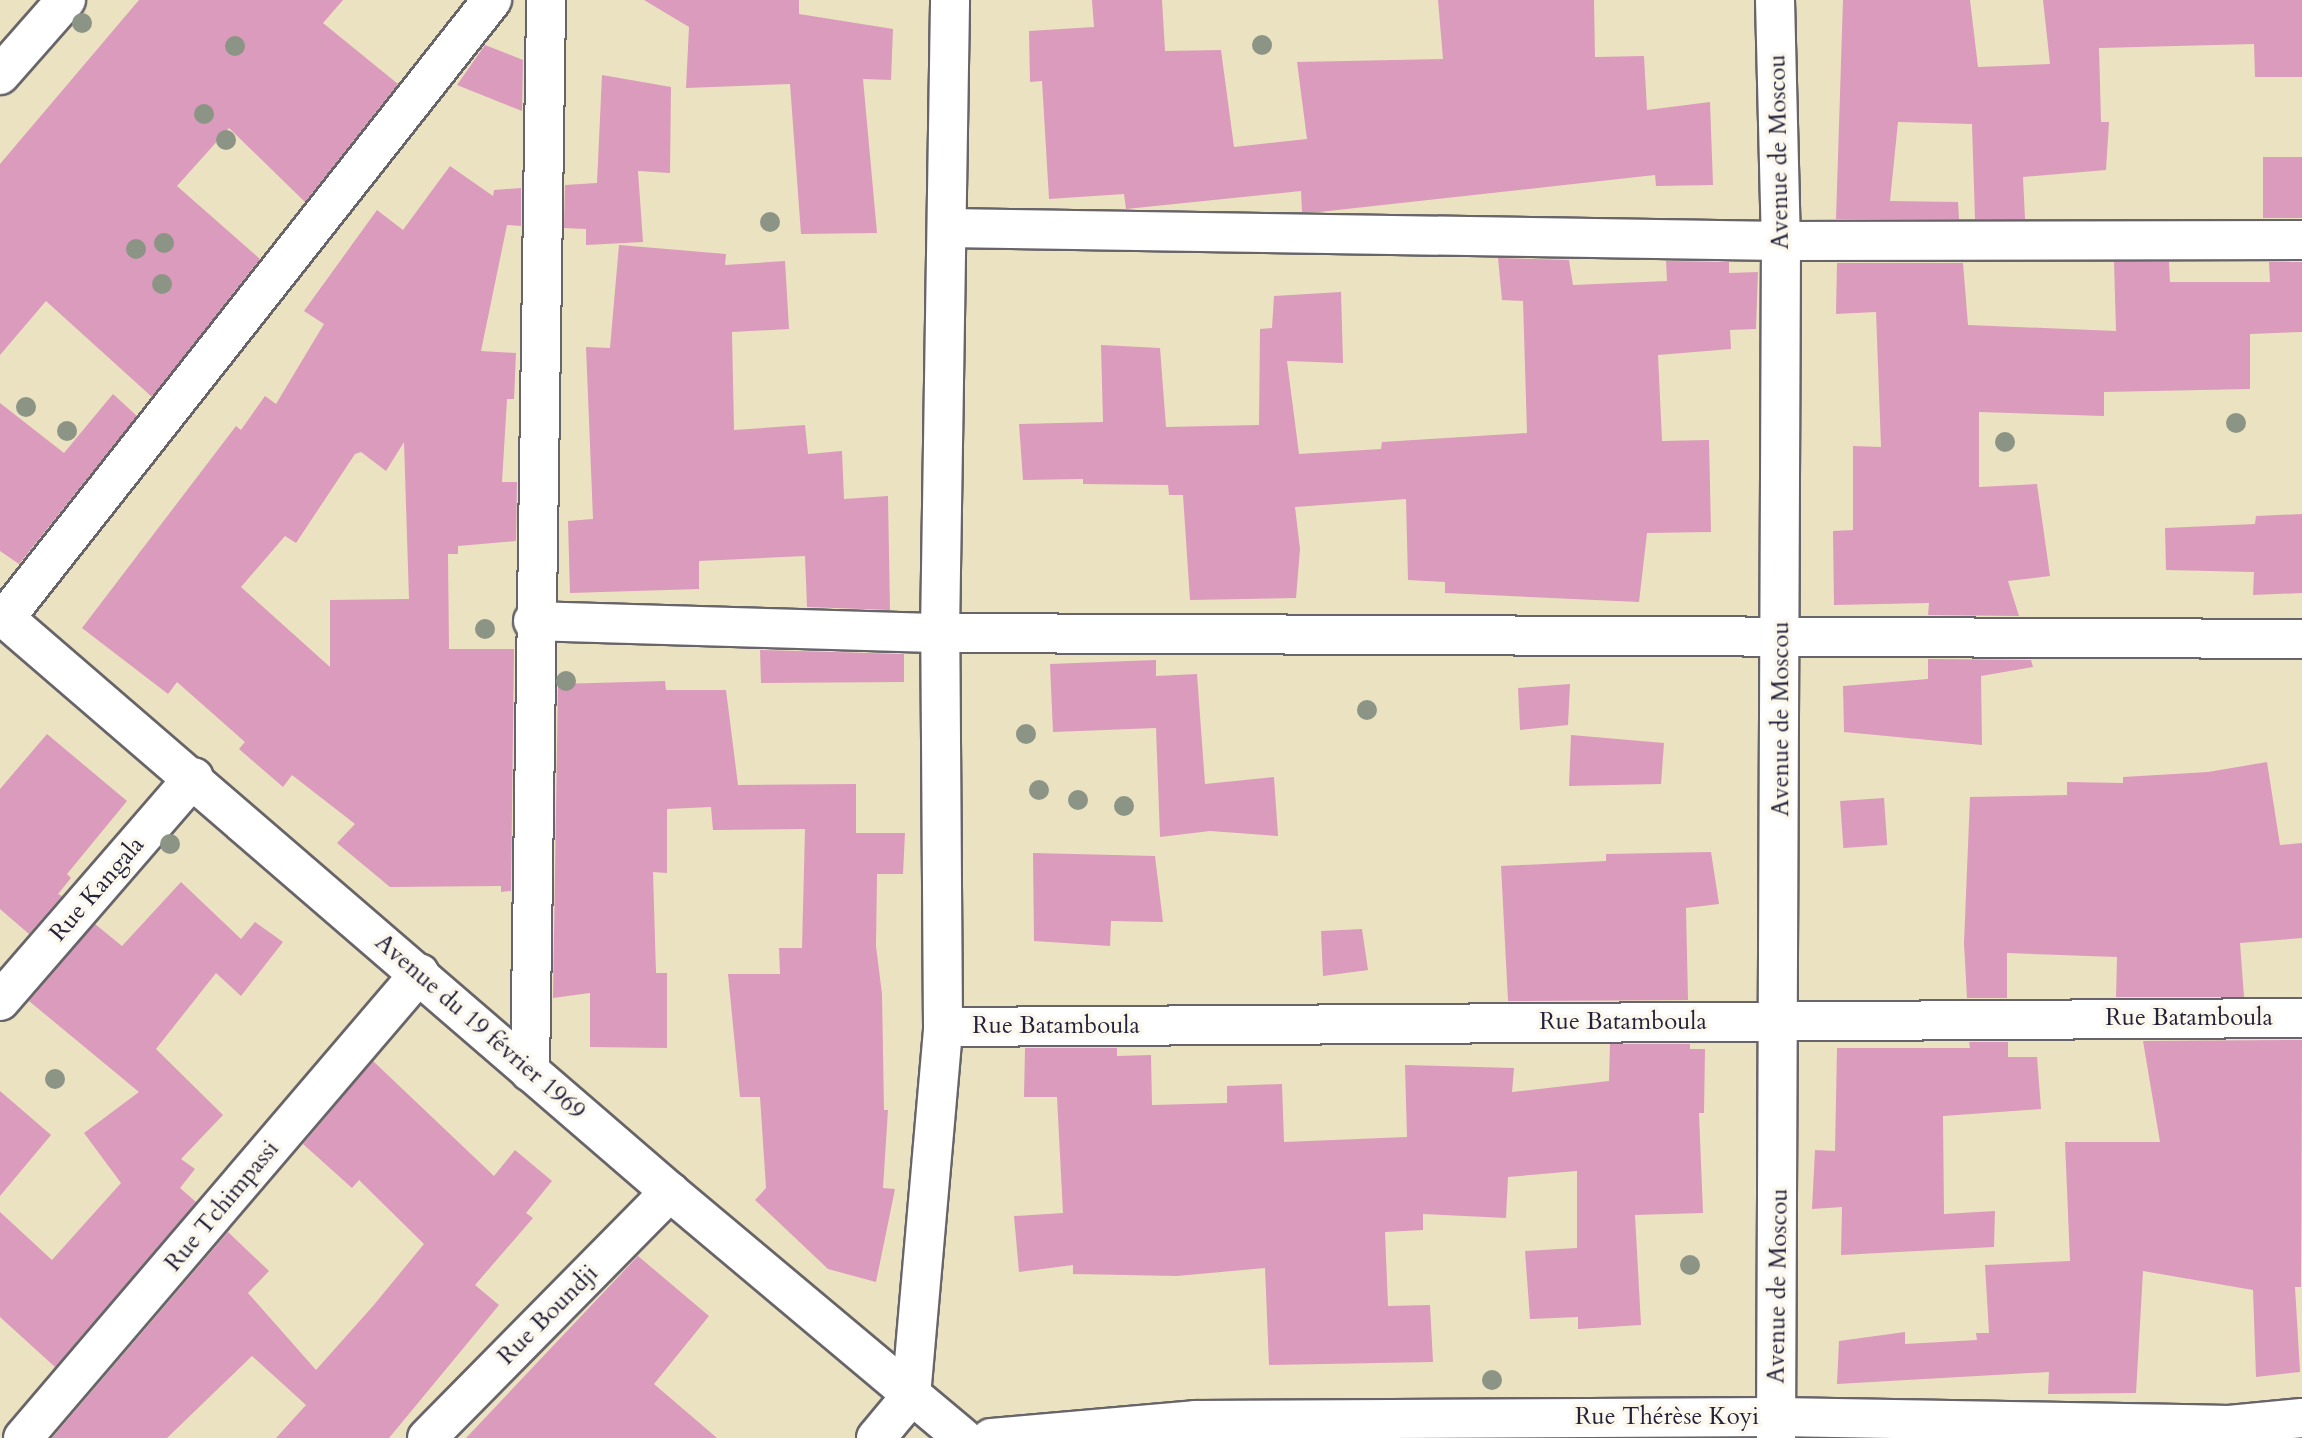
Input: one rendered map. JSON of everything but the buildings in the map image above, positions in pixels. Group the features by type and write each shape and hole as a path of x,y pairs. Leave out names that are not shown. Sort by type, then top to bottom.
{"street":[{"path":"0,75 66,0"},
{"path":"3,616 492,0"},
{"path":"530,1072 533,621 546,0"},
{"path":"876,1438 911,1396 943,1027 940,633 950,0"},
{"name":"Avenue de Moscou","path":"1775,0 1781,241 1782,1021 1776,1427"},
{"path":"947,228 1781,241 2302,240"},
{"name":"Avenue du 19 février 1969","path":"3,616 194,777 670,1192 963,1438"},
{"path":"533,621 940,633 2302,639"},
{"name":"Rue Kangala","path":"0,1001 194,777"},
{"name":"Rue Tchimpassi","path":"23,1438 420,973"},
{"name":"Rue Batamboula","path":"943,1027 2302,1018"},
{"name":"Rue Boundji","path":"427,1438 670,1192"},
{"name":"Rue Thérèse Koyi","path":"991,1438 1195,1420 1776,1427 2229,1425 2302,1418"}]}
